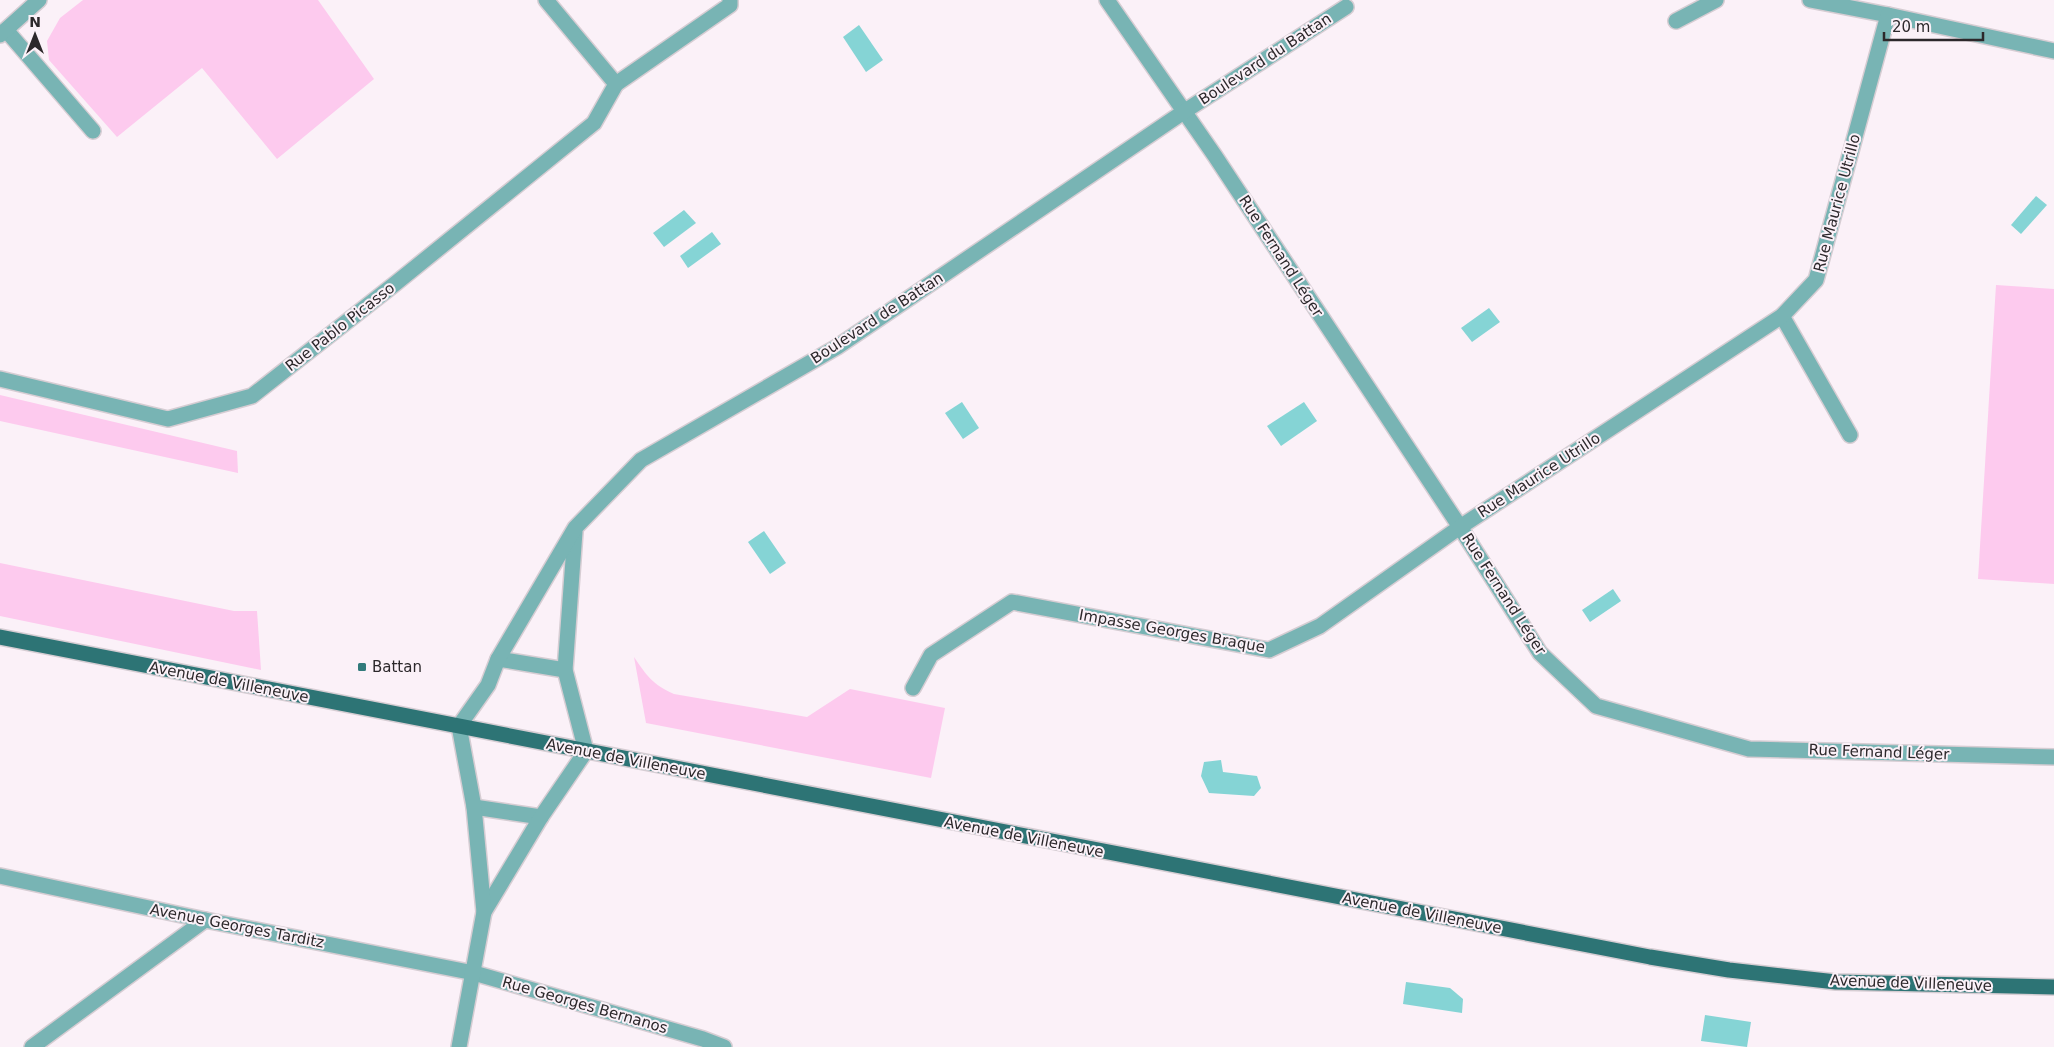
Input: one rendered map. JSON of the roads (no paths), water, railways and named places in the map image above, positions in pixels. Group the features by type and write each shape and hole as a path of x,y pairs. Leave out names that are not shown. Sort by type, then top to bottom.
{"main road":[{"name":"Avenue de Villeneuve","path":"0,637 1668,960 1729,970 1836,982 2054,987"}],"street":[{"path":"39,0 3,33 93,130"},
{"path":"546,0 616,84"},
{"name":"Rue Pablo Picasso","path":"0,379 168,419 252,396 594,123 616,84 730,5 730,0"},
{"name":"Rue Fernand Léger","path":"1108,0 1185,111 1460,527 1540,654 1596,706 1749,749 2054,757"},
{"path":"1676,21 1716,0"},
{"path":"1810,0 2054,51"},
{"name":"Boulevard du Battan","path":"1185,111 1346,6"},
{"name":"Rue Maurice Utrillo","path":"1460,527 1782,316 1816,280 1888,15"},
{"name":"Boulevard de Battan","path":"459,726 488,685 498,659 575,528 641,460 837,347 1185,111"},
{"path":"1782,316 1850,434"},
{"name":"Impasse Georges Braque","path":"913,688 931,655 1012,602 1269,650 1320,626 1460,527"},
{"path":"484,912 541,817 586,751 565,670 575,528"},
{"path":"498,659 565,670"},
{"path":"459,726 474,807 484,912 459,1047"},
{"path":"474,807 541,817"},
{"name":"Avenue Georges Tarditz","path":"0,876 206,920 474,973"},
{"path":"32,1047 206,920"},
{"name":"Rue Georges Bernanos","path":"474,973 703,1039 724,1047"}],"water":[{"path":"859,25 883,60 866,72 843,37"},
{"path":"2036,196 2047,205 2021,234 2011,225"},
{"path":"684,210 696,223 664,247 653,233"},
{"path":"712,232 721,244 688,268 680,256"},
{"path":"1489,308 1500,322 1472,342 1461,328"},
{"path":"962,402 979,428 963,439 945,413"},
{"path":"1304,402 1317,421 1281,446 1267,426"},
{"path":"764,531 786,563 770,574 748,542"},
{"path":"1613,589 1621,601 1590,622 1582,610"},
{"path":"1221,760 1223,772 1257,776 1261,788 1254,796 1209,793 1201,776 1204,762"},
{"path":"1406,982 1450,988 1463,999 1462,1013 1403,1004"},
{"path":"1705,1015 1751,1022 1747,1047 1701,1041"}],"place":[{"name":"Battan","path":"362,667"}]}
